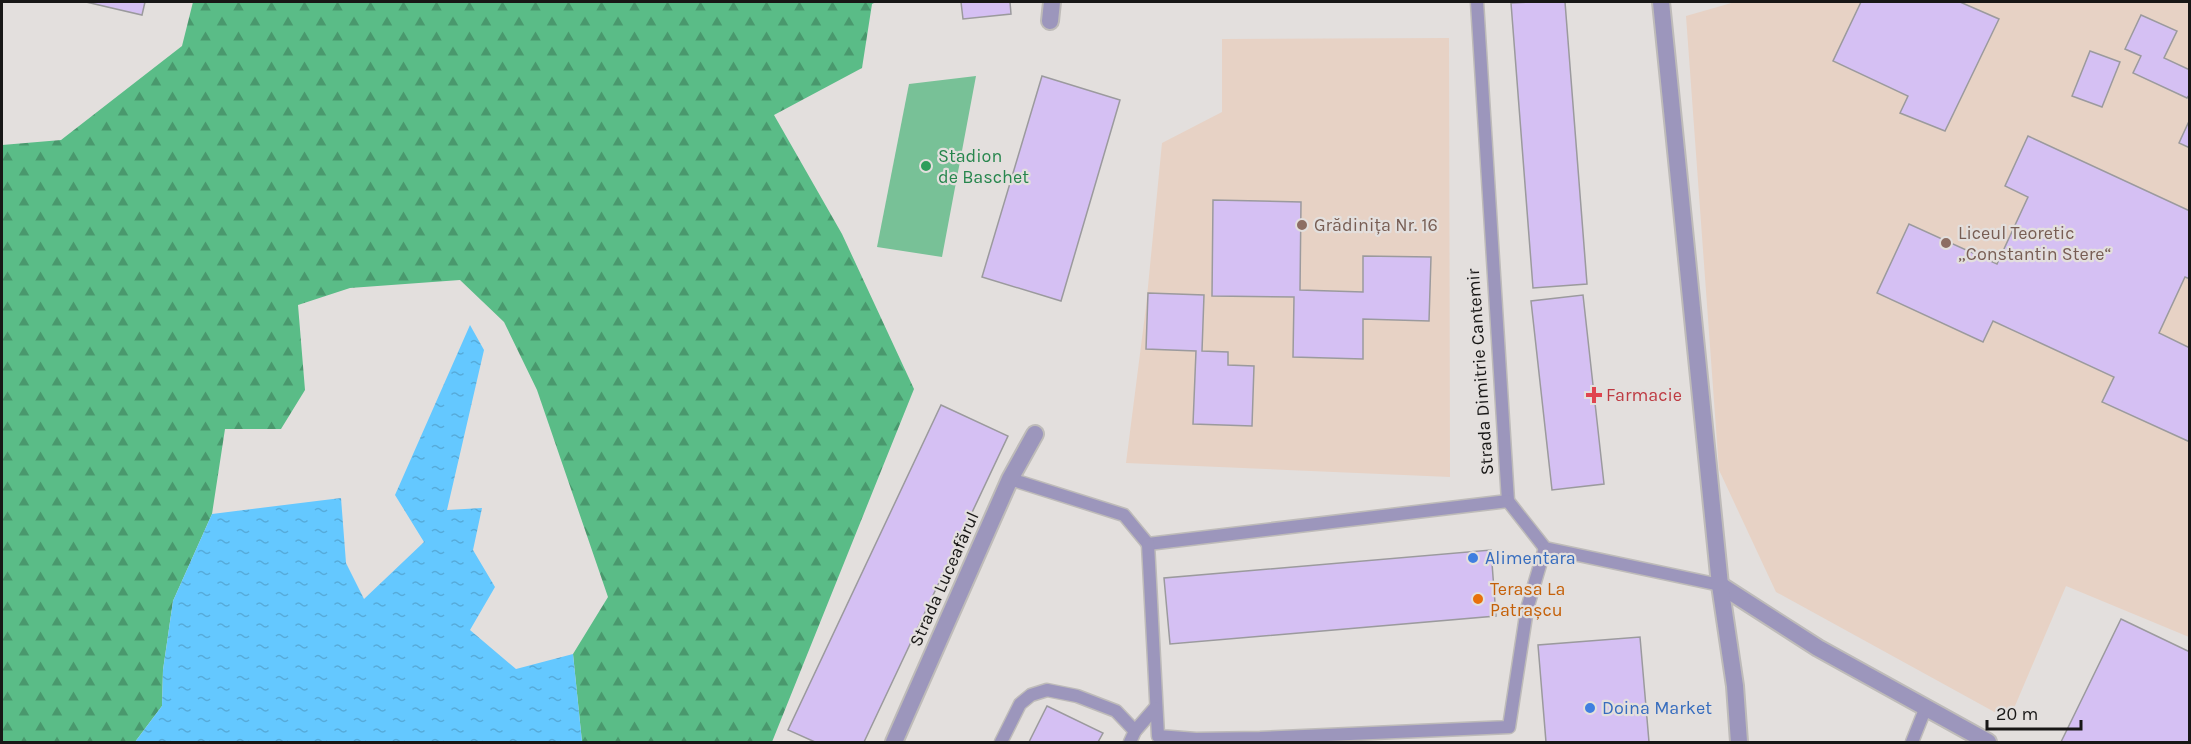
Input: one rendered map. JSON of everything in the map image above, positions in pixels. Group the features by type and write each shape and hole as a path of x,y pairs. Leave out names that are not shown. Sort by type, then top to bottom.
{"street":[{"path":"1050,21 1052,2"},
{"path":"1661,2 1720,585 1739,742"},
{"name":"Strada Luceafărul","path":"894,742 1010,479 1035,434"},
{"path":"1720,585 1818,648 1989,742"}],"lane":[{"name":"Strada Dimitrie Cantemir","path":"1477,2 1508,501"},
{"path":"1010,479 1124,515 1148,544 1158,736 1196,739 1260,738 1509,727 1527,609 1545,548"},
{"path":"1148,544 1508,501 1545,548 1720,585"},
{"path":"1001,742 1020,704 1031,695 1047,690 1077,696 1116,711 1133,736 1155,708"},
{"path":"1912,742 1926,707"}],"shaded area":[{"name":"Liceul Teoretic „Constantin Stere“","path":"1735,2 2189,2 2189,637 2066,586 2009,720 1776,592 1719,470 1686,16"},
{"name":"Grădinița Nr. 16","path":"1449,38 1450,477 1126,463 1146,307 1162,143 1222,112 1222,39"}],"green space":[{"path":"193,2 876,2 872,4 862,68 774,115 842,234 914,389 772,742 582,742 573,654 608,597 537,390 504,322 460,280 350,288 298,305 305,390 281,429 225,429 212,514 173,601 163,670 162,706 135,742 2,742 2,145 61,140 182,46"},
{"name":"Stadion de Baschet","path":"976,76 942,257 877,247 909,84"}],"water":[{"path":"470,325 484,350 447,510 482,508 473,550 495,587 470,630 516,669 573,654 582,742 135,742 162,706 163,670 173,601 212,514 341,498 346,563 364,599 424,542 395,495"}],"building":[{"path":"86,2 145,2 142,15"},
{"path":"961,2 1010,2 1011,14 963,19"},
{"path":"1565,2 1587,284 1533,288 1511,3"},
{"path":"1861,2 1960,2 1999,19 1945,131 1900,113 1908,96 1833,61"},
{"path":"2141,15 2177,31 2164,58 2190,70 2190,94 2187,98 2133,73 2141,56 2125,49"},
{"path":"2090,51 2120,62 2102,107 2072,96"},
{"path":"1042,76 1120,100 1061,301 982,277"},
{"path":"2190,119 2190,148 2179,143"},
{"path":"2028,136 2190,211 2190,279 2185,277 2159,333 2190,348 2190,442 2102,402 2114,377 1993,321 1983,342 1877,293 1909,224 1997,264 2028,197 2005,186"},
{"path":"1213,200 1301,202 1300,290 1363,292 1363,256 1431,257 1429,321 1363,319 1363,359 1293,357 1294,297 1212,296"},
{"path":"1148,293 1204,295 1202,351 1228,352 1228,365 1254,366 1252,426 1193,424 1196,351 1146,349"},
{"path":"1583,295 1604,484 1552,490 1531,301"},
{"path":"941,405 1008,436 864,742 815,742 788,730"},
{"path":"1491,550 1496,616 1170,644 1164,578"},
{"path":"2121,619 2190,652 2190,742 2061,742"},
{"path":"1640,637 1649,742 1546,742 1538,645"},
{"path":"1047,706 1103,733 1098,742 1029,742"}],"place":[{"name":"Stadion de Baschet","path":"926,166"},
{"name":"Grădinița Nr. 16","path":"1302,225"},
{"name":"Liceul Teoretic „Constantin Stere“","path":"1946,243"},
{"name":"Farmacie","path":"1594,395"},
{"name":"Alimentara","path":"1473,558"},
{"name":"Terasa La Patrașcu","path":"1478,599"},
{"name":"Doina Market","path":"1590,708"}]}
